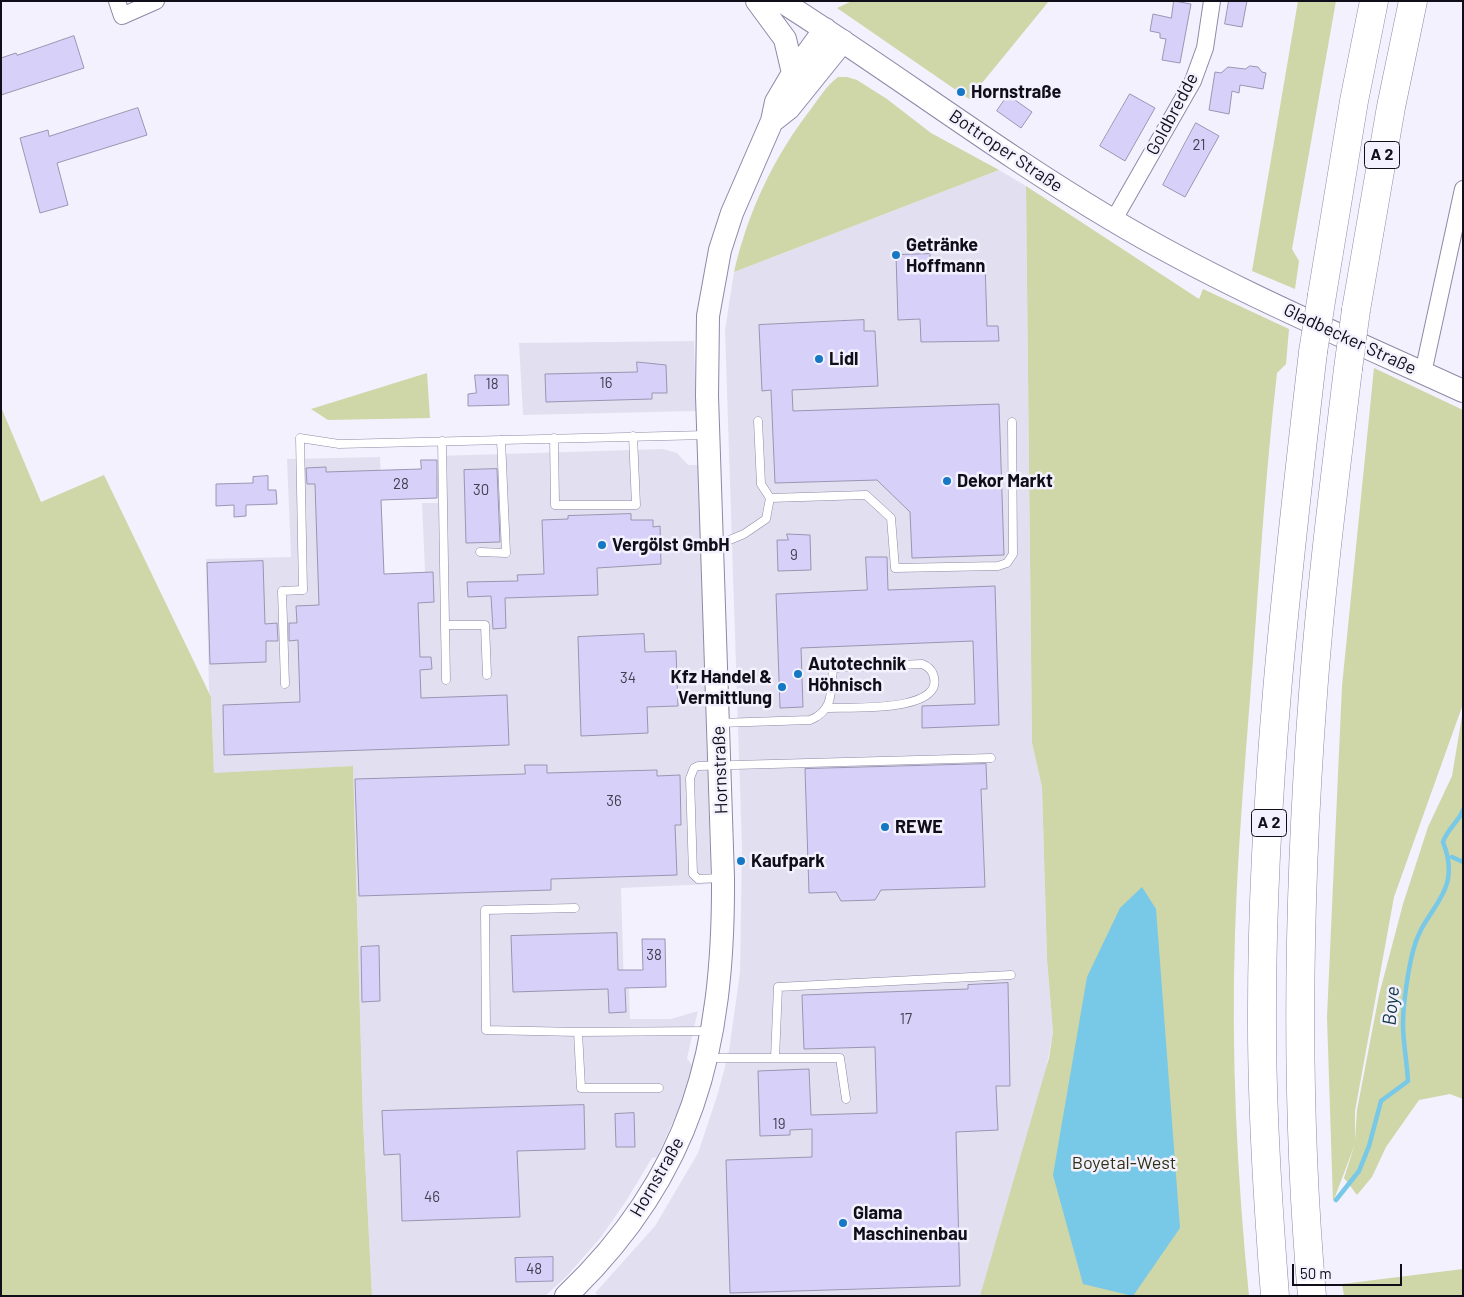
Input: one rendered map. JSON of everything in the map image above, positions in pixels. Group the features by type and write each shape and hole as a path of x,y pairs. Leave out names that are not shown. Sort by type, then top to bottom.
{"highway":[{"name":"A 2","path":"1275,1296 1267,1185 1262,1026 1265,880 1285,596 1313,352 1354,101 1374,1"},
{"name":"A 2","path":"1312,1296 1300,1092 1305,810 1324,578 1348,369 1356,310 1391,107 1413,1"}],"street":[{"path":"117,1 122,16 156,1"},
{"path":"757,1 784,39 793,73"},
{"name":"Bottroper Straße","path":"781,1 834,35 1033,172 1113,220 1238,286"},
{"name":"Goldbredde","path":"1113,220 1193,81 1205,48 1212,1"},
{"name":"Hornstraße","path":"570,1295 629,1225 652,1191 689,1119 713,1031 722,952 723,878 709,435 708,316 718,257 732,213 772,121 776,102 793,73 834,35"},
{"name":"Hornstraße","path":"772,121 789,108 834,35"},
{"path":"1423,373 1431,345 1463,189"},
{"name":"Gladbecker Straße","path":"1238,286 1463,391"}],"lane":[{"path":"714,547 744,534 766,519 770,498 761,484 758,421"},
{"path":"770,498 866,495 891,518 895,568 998,566 1007,563 1014,554 1012,422"},
{"path":"285,684 282,591 303,590 300,438 338,444 709,435"},
{"path":"554,438 555,505 636,505 634,436"},
{"path":"480,552 506,553 501,440"},
{"path":"442,441 446,680"},
{"path":"445,625 485,626 487,675"},
{"path":"719,722 810,720 820,716 828,708 833,668 922,664 927,666 933,673 935,682 933,689 926,698 908,704 828,708"},
{"path":"723,878 698,879 693,874 690,778 694,768 698,766 991,758"},
{"path":"575,908 485,910 486,1030 578,1032 713,1031"},
{"path":"775,1058 778,987 1012,975"},
{"path":"578,1032 581,1088 659,1088"},
{"path":"707,1058 840,1058 846,1099"}],"shaded area":[{"path":"999,170 1026,186 1032,743 1042,787 1047,959 1053,1032 1004,1296 599,1296 595,1293 655,1226 698,1153 718,1093 729,1051 740,972 742,849 725,330 734,272"},
{"path":"694,341 696,411 523,415 519,343"},
{"path":"663,449 677,453 688,465 698,465 711,884 621,888 624,989 629,989 630,1019 671,1019 698,1011 687,1058 693,1067 682,1102 657,1157 652,1158 601,1237 567,1276 545,1296 372,1296 363,1121 353,766 214,774 211,697 209,691 206,559 291,557 287,459 380,457 384,574 425,572 422,503 439,503 438,456"}],"green space":[{"path":"852,1 1049,1 969,99 837,8"},
{"path":"1298,1 1336,1 1292,249 1299,261 1295,289 1252,271"},
{"path":"838,77 857,80 887,99 931,133 999,170 734,272 754,207 774,166 797,128 823,92"},
{"name":"Boyetal-West","path":"1026,186 1199,299 1203,289 1289,329 1286,364 1277,373 1270,445 1242,797 1236,900 1234,979 1235,1070 1238,1160 1249,1296 980,1296 1049,1058 1053,1032 1047,959 1042,787 1032,743"},
{"path":"1374,368 1463,410 1463,704 1394,897 1355,1111 1355,1141 1357,1110 1379,995 1403,904 1428,827 1452,776 1463,710 1463,1099 1450,1094 1419,1100 1386,1147 1372,1177 1357,1195 1344,1178 1355,1144 1333,1202 1327,1017 1342,686"},
{"path":"427,373 430,418 328,420 311,409"},
{"path":"1,407 41,502 104,475 211,697 214,773 353,766 363,1121 372,1296 1,1296"},
{"path":"1463,1269 1463,1296 1344,1296 1342,1284"}],"water":[{"path":"1142,887 1156,909 1180,1228 1133,1296 1083,1284 1053,1175 1087,977 1120,908"}],"building":[{"path":"1174,1 1191,4 1180,63 1162,60 1166,39 1160,38 1160,33 1150,31 1153,14 1171,18"},
{"path":"1229,1 1247,1 1242,27 1225,24"},
{"path":"74,36 84,68 1,95 1,58 16,53 17,55"},
{"path":"1250,66 1258,67 1262,72 1266,73 1263,89 1240,85 1239,93 1232,91 1229,114 1209,110 1215,72 1221,73 1228,67 1245,69"},
{"path":"1130,94 1155,108 1125,161 1100,146"},
{"path":"1008,95 1032,112 1021,128 997,111"},
{"path":"138,108 147,135 57,163 68,205 40,213 20,138 48,130 49,136"},
{"path":"1196,123 1219,136 1185,197 1163,185"},
{"path":"930,254 930,264 985,263 987,326 998,326 999,341 921,342 920,319 898,320 896,255"},
{"name":"Dekor Markt","path":"864,320 864,331 875,331 878,386 792,390 793,411 999,404 1004,555 912,558 910,512 877,480 775,483 771,390 762,391 759,325"},
{"path":"637,362 666,365 667,393 652,393 652,399 546,402 545,374 637,372"},
{"path":"475,375 508,375 509,405 468,406 468,394 476,393"},
{"path":"421,460 437,460 437,498 381,500 384,574 433,572 434,602 418,603 420,657 431,657 432,669 420,670 421,698 507,695 509,745 224,755 223,705 300,702 298,640 289,641 289,623 297,623 296,606 319,605 315,484 307,484 306,468 326,467 326,472 421,469"},
{"path":"497,469 500,542 466,543 464,470"},
{"path":"268,476 268,490 276,490 277,504 246,505 246,516 234,517 234,505 216,506 216,484 253,483 253,477"},
{"name":"Vergölst GmbH","path":"631,514 631,520 653,520 653,527 660,526 661,564 597,568 598,595 505,598 506,628 493,629 491,596 468,597 467,582 518,581 517,575 544,574 542,520 568,519 568,516"},
{"path":"787,534 810,535 811,570 778,571 777,540 788,540"},
{"path":"866,557 887,557 888,590 995,586 999,725 922,728 922,706 975,704 973,641 801,648 803,707 780,708 776,594 867,590"},
{"path":"263,561 265,624 277,623 278,641 266,641 266,662 210,664 207,563"},
{"path":"644,634 645,652 676,651 678,706 647,707 648,733 581,736 578,637"},
{"path":"986,764 987,789 981,789 985,887 881,890 875,900 841,901 836,892 809,893 805,769"},
{"path":"525,765 547,765 547,773 657,770 657,776 680,775 681,825 675,825 677,875 551,879 551,890 359,896 355,779 525,774"},
{"path":"617,933 618,970 643,970 642,939 665,939 666,987 625,988 626,1012 609,1013 608,989 513,992 511,936"},
{"path":"379,946 380,1001 362,1002 361,947"},
{"path":"1008,983 1010,1086 996,1086 998,1130 956,1132 960,1286 730,1293 726,1160 812,1157 812,1129 790,1130 790,1135 760,1136 758,1071 809,1069 811,1115 877,1113 875,1047 804,1049 802,995 968,989 968,985"},
{"path":"584,1105 585,1149 517,1151 520,1217 402,1221 400,1154 384,1155 382,1111"},
{"path":"634,1113 635,1147 616,1147 615,1114"},
{"path":"553,1257 553,1281 516,1282 515,1258"}],"waterway":[{"name":"Boye","path":"1336,1200 1359,1171 1369,1146 1381,1101 1408,1081 1403,1024 1411,959 1418,936 1440,900 1445,888 1449,875 1448,860 1443,842 1463,810"},
{"path":"1452,857 1463,862"}],"place":[{"name":"Hornstraße","path":"961,92"},
{"name":"Getränke Hoffmann","path":"896,255"},
{"name":"Lidl","path":"819,359"},
{"name":"Dekor Markt","path":"947,481"},
{"name":"Vergölst GmbH","path":"602,545"},
{"name":"Autotechnik Höhnisch","path":"798,674"},
{"name":"Kfz Handel & Vermittlung","path":"782,687"},
{"name":"REWE","path":"885,827"},
{"name":"Kaufpark","path":"741,861"},
{"name":"Glama Maschinenbau","path":"843,1223"}]}
